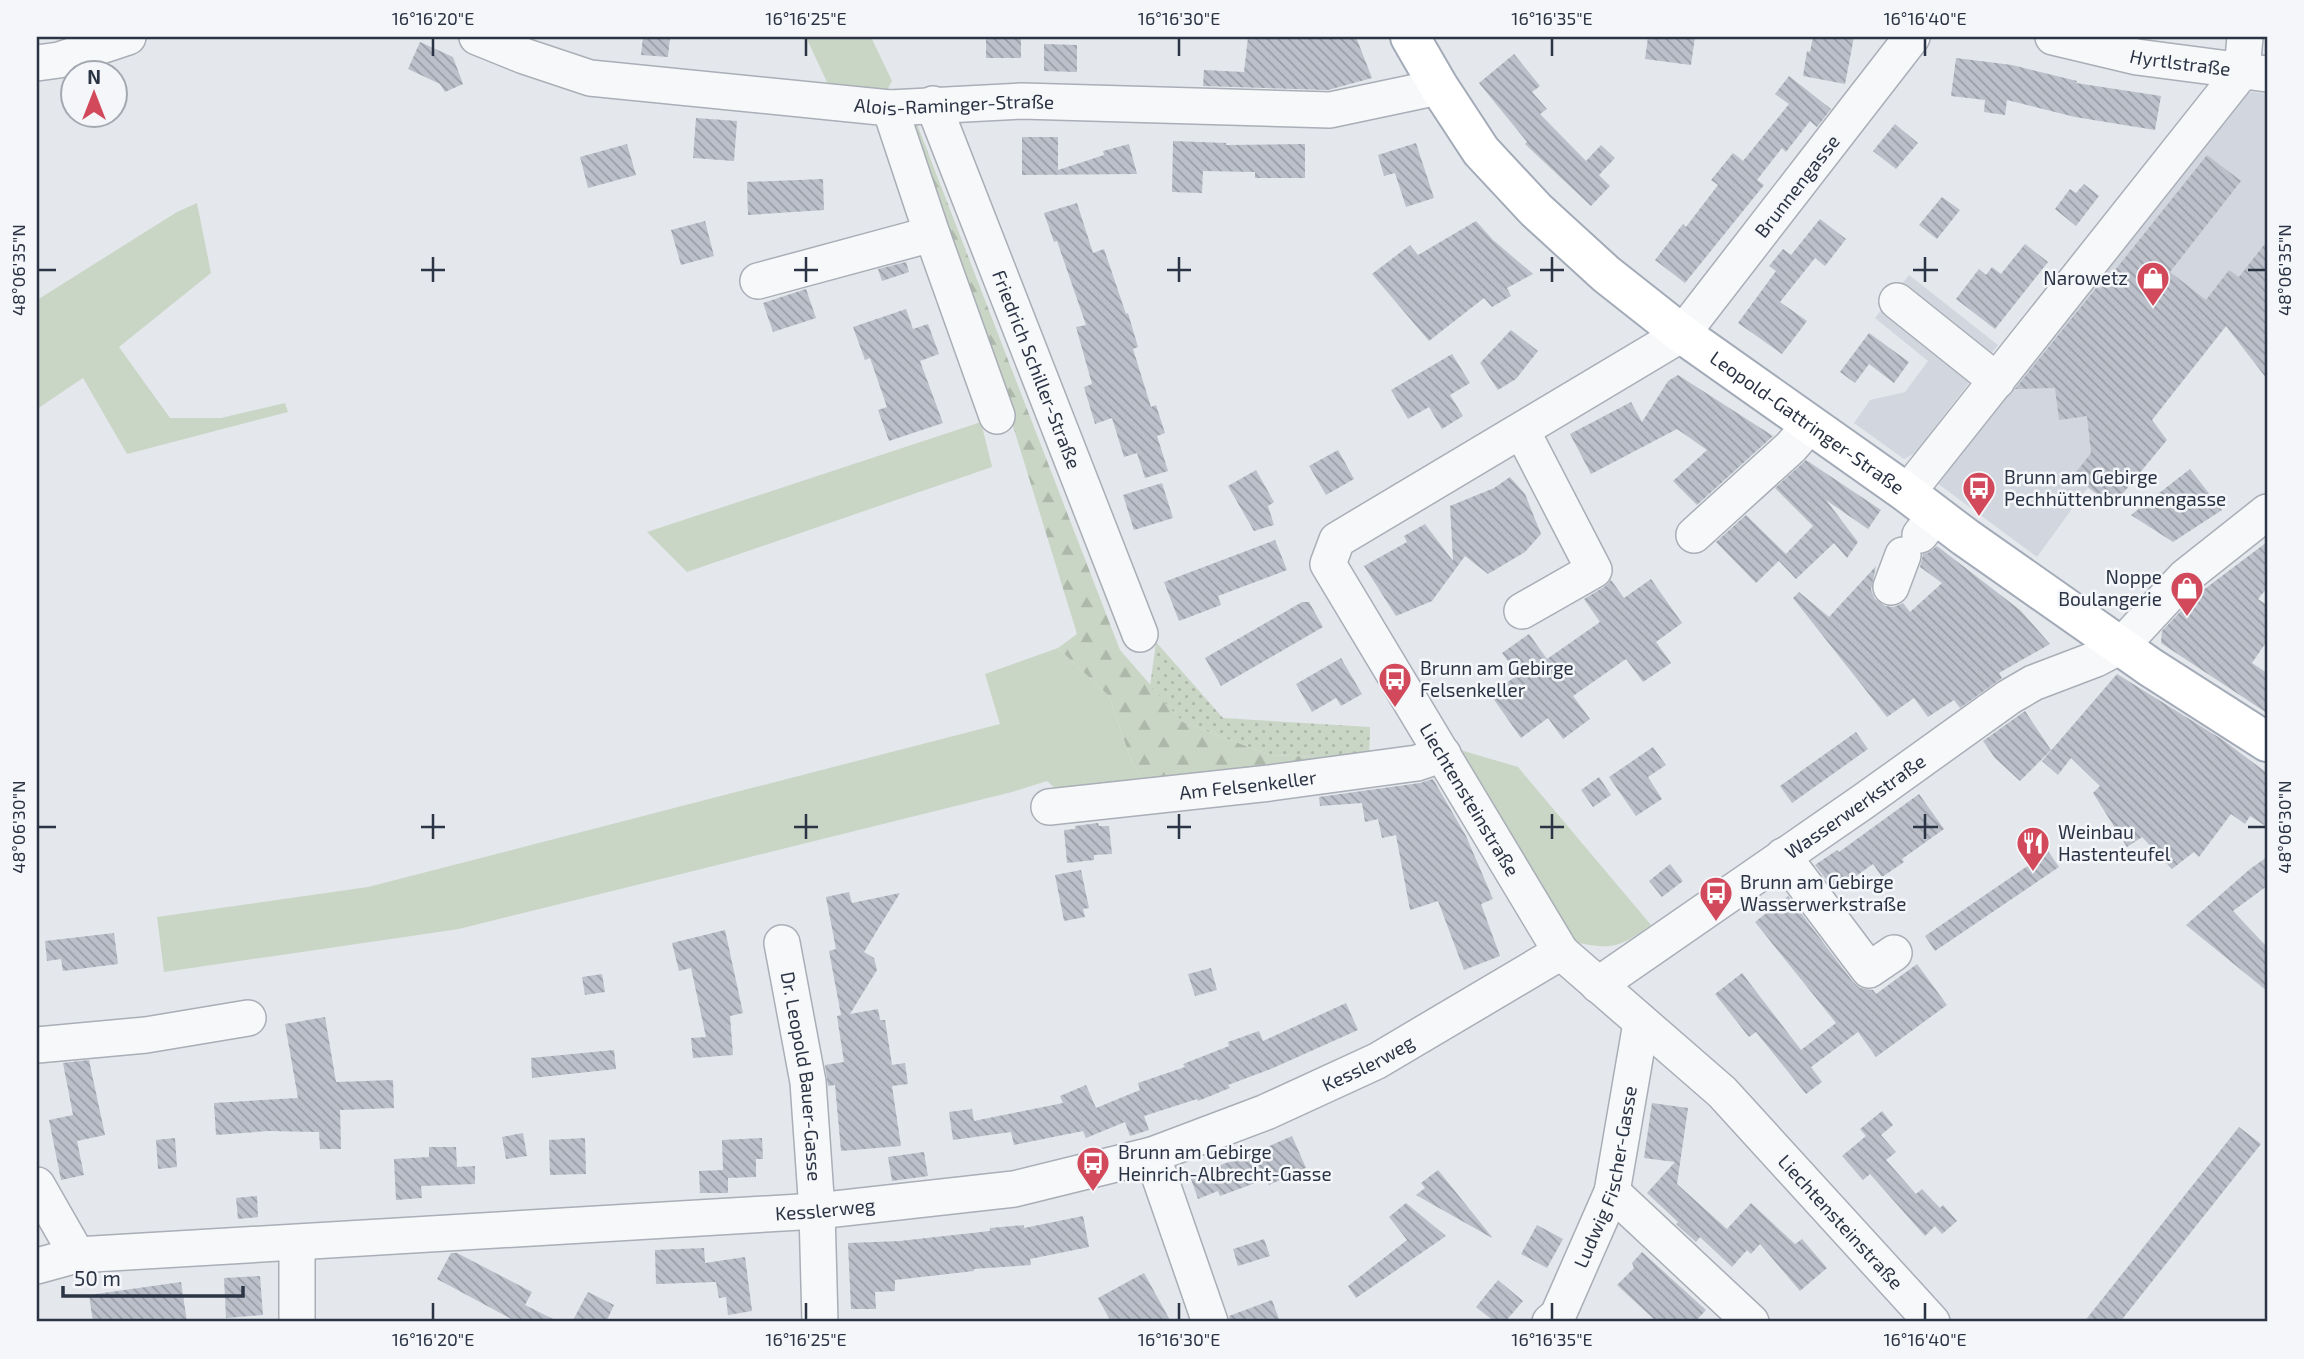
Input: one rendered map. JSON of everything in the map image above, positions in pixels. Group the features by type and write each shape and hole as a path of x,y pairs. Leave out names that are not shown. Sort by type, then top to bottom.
{"main road":[{"name":"Leopold-Gattringer-Straße","path":"1410,37 1481,150 1536,210 1606,274 1682,334 1810,425 1911,537 2121,646 2267,742"}],"street":[{"path":"37,63 59,60 128,37"},
{"name":"Alois-Raminger-Straße","path":"477,37 590,78 890,108 1022,101 1330,110 1439,87"},
{"name":"Brunnengasse","path":"1682,334 1912,37"},
{"name":"Hyrtlstraße","path":"2053,37 2137,58 2255,73"},
{"path":"1911,537 1997,381 2255,73 2245,37"},
{"name":"Friedrich Schiller-Straße","path":"933,104 1140,634"},
{"path":"890,108 998,416"},
{"path":"758,281 932,234"},
{"path":"1897,300 1997,381"},
{"name":"Liechtensteinstraße","path":"1682,334 1337,540 1328,565 1561,952 1722,1092 1932,1322"},
{"path":"1694,535 1791,447 1810,425"},
{"path":"1522,431 1594,570 1522,611"},
{"path":"2121,646 2185,577 2267,512"},
{"name":"Wasserwerkstraße","path":"1598,985 2009,697 2033,683 2096,659 2121,646"},
{"name":"Am Felsenkeller","path":"1049,807 1283,782 1417,763 1443,754"},
{"path":"1783,856 1869,970 1894,953"},
{"name":"Dr. Leopold Bauer-Gasse","path":"782,943 808,1082 817,1211 820,1322"},
{"name":"Kesslerweg","path":"37,1266 77,1255 817,1211 1014,1189 1152,1155 1266,1112 1377,1062 1561,952"},
{"path":"37,1045 146,1035 248,1018"},
{"name":"Ludwig Fischer-Gasse","path":"1550,1322 1558,1315 1612,1192 1641,1023"},
{"path":"1152,1155 1210,1322"},
{"path":"37,1185 77,1255"},
{"path":"1612,1192 1751,1322"},
{"path":"297,1243 297,1322"}],"shaded area":[{"name":"Narowetz","path":"2252,92 2267,94 2267,275 2094,492 2088,488 2085,491 2037,557 1929,477 2232,97"},
{"path":"1909,275 1998,345 1915,453 1904,459 1854,423 1870,400 1905,392 1928,361 1875,318"}],"green space":[{"path":"806,37 871,37 892,81 886,92 832,93"},
{"path":"917,124 1120,650 1183,722 1270,755 1369,759 1150,790 1132,763 1109,696 1058,648 1077,634 1009,413 906,128"},
{"path":"197,203 211,273 119,347 170,418 221,418 285,403 288,412 127,454 83,378 37,409 37,300 177,212"},
{"path":"981,422 992,467 687,572 647,532"},
{"path":"1156,642 1223,718 1370,727 1369,759 1270,755 1183,722 1150,686"},
{"path":"1058,648 1109,696 1132,763 1150,790 1064,796 1047,781 1012,792 459,929 164,972 157,917 368,887 1000,724 985,674"},
{"path":"1457,749 1518,767 1651,925 1623,943 1615,945 1598,946 1574,942"}],"building":[{"path":"643,37 670,37 668,57 641,55"},
{"path":"986,37 1021,37 1021,58 986,58"},
{"path":"1248,37 1356,37 1372,78 1328,90 1203,86 1204,70 1244,72"},
{"path":"1648,37 1695,37 1691,65 1645,59"},
{"path":"1813,37 1854,37 1845,84 1803,76 1807,51 1810,52"},
{"path":"420,42 453,57 463,84 445,92 440,84 408,69"},
{"path":"1044,44 1077,45 1077,72 1044,71"},
{"path":"1514,54 1540,86 1532,92 1547,109 1540,114 1586,161 1601,145 1615,158 1599,175 1610,186 1591,206 1525,144 1527,142 1479,83"},
{"path":"1956,58 2012,65 2077,81 2076,83 2161,96 2155,130 2075,117 2007,100 2005,115 1984,112 1985,100 1951,96"},
{"path":"1789,76 1831,109 1817,127 1810,121 1786,152 1782,148 1757,180 1764,185 1685,283 1655,260 1683,224 1686,227 1718,185 1711,180 1733,153 1743,161 1789,104 1775,94"},
{"path":"696,118 737,121 734,161 693,158"},
{"path":"1895,124 1918,143 1896,169 1873,151"},
{"path":"1022,137 1058,137 1058,170 1104,155 1103,151 1129,144 1137,174 1022,175"},
{"path":"1173,141 1226,145 1305,144 1305,178 1255,178 1255,172 1203,171 1202,193 1172,192"},
{"path":"1416,143 1434,198 1406,207 1395,173 1384,176 1378,155"},
{"path":"627,144 636,175 588,188 580,157"},
{"path":"2207,155 2241,181 2170,272 2206,300 2229,270 2239,277 2267,241 2267,379 2226,326 2152,420 2167,440 2114,504 2074,475 2091,453 2087,416 2059,420 2055,388 2015,389 2097,287 2100,289"},
{"path":"823,179 824,210 748,215 747,182"},
{"path":"2084,184 2099,196 2076,226 2055,209 2070,189 2076,193"},
{"path":"1942,197 1960,210 1937,239 1919,225"},
{"path":"1077,203 1093,253 1104,249 1126,314 1128,313 1138,347 1133,349 1151,407 1156,405 1165,433 1157,436 1168,471 1145,478 1137,453 1124,457 1112,418 1095,424 1084,387 1092,384 1076,327 1086,325 1057,241 1054,242 1044,213"},
{"path":"1820,219 1846,239 1825,266 1815,258 1780,302 1807,321 1782,354 1738,323 1776,271 1769,266 1783,249 1791,255"},
{"path":"705,221 714,256 681,265 671,230"},
{"path":"1476,221 1493,240 1533,274 1507,288 1511,296 1492,307 1484,298 1429,341 1372,274 1410,245 1418,255"},
{"path":"2025,244 2048,262 1995,329 1956,299 1979,269 1986,275 1992,267 2001,274"},
{"path":"906,262 909,272 882,281 878,269"},
{"path":"806,289 816,318 773,332 763,303"},
{"path":"906,309 913,329 928,324 939,354 920,361 943,423 889,441 878,410 887,407 870,358 865,360 853,327"},
{"path":"1511,330 1538,351 1516,379 1498,390 1480,363"},
{"path":"1869,333 1909,362 1894,383 1869,364 1855,383 1840,372"},
{"path":"1452,354 1470,383 1450,395 1463,416 1442,429 1429,407 1408,419 1391,390"},
{"path":"1678,375 1773,436 1697,505 1673,481 1707,450 1677,429 1591,474 1570,434 1631,402 1642,422 1668,381"},
{"path":"1338,450 1354,479 1326,495 1309,466"},
{"path":"1806,460 1881,510 1868,529 1826,500 1858,542 1847,558 1834,543 1796,579 1779,561 1813,526 1775,488"},
{"path":"2190,469 2222,510 2173,542 2131,515"},
{"path":"1256,470 1274,502 1268,506 1274,525 1254,531 1228,486"},
{"path":"1510,477 1525,494 1541,534 1525,552 1488,574 1465,556 1432,601 1396,616 1364,566 1407,542 1404,536 1425,524 1453,561 1450,506 1494,488"},
{"path":"1162,483 1173,518 1134,530 1123,495"},
{"path":"1746,515 1786,554 1756,583 1716,542"},
{"path":"1275,540 1287,570 1218,596 1221,605 1179,621 1164,582"},
{"path":"2267,542 2267,588 2258,599 2267,605 2267,641 2252,663 2267,673 2267,713 2161,643 2162,631 2194,597"},
{"path":"1937,546 2020,610 2050,644 1999,673 2002,678 1960,708 1954,700 1928,717 1914,698 1887,717 1793,598 1799,592 1829,617 1876,566 1871,590 1875,599 1885,606 1894,607 1903,603 1910,612 1942,583 1920,567 1923,554"},
{"path":"1651,579 1682,623 1656,642 1671,663 1643,682 1626,659 1573,696 1590,719 1563,739 1548,718 1521,738 1490,694 1518,675 1502,653 1529,634 1547,659 1600,622 1584,599 1611,580 1624,598"},
{"path":"1302,602 1309,602 1323,627 1221,686 1205,658"},
{"path":"1341,658 1362,694 1341,706 1336,698 1312,712 1296,684"},
{"path":"2117,674 2223,740 2267,773 2267,827 2250,816 2245,824 2231,814 2199,857 2194,852 2172,869 2142,837 2127,847 2093,793 2100,786 2071,758 2058,775 2042,761"},
{"path":"2025,711 2051,750 2020,781 1995,758 1983,741"},
{"path":"1856,732 1868,749 1792,803 1780,786"},
{"path":"1653,747 1666,765 1648,777 1662,799 1636,816 1609,777"},
{"path":"1599,777 1611,795 1593,807 1581,790"},
{"path":"1433,779 1466,836 1493,899 1481,904 1500,956 1464,970 1438,901 1410,910 1396,835 1382,838 1378,819 1365,822 1362,803 1320,806 1319,797"},
{"path":"1919,794 1944,829 1882,877 1873,864 1835,891 1815,865 1837,850 1839,852"},
{"path":"1098,823 1099,826 1109,826 1112,854 1094,855 1094,860 1067,863 1064,830"},
{"path":"2041,841 2059,867 1935,951 1925,936 2029,865 2024,857"},
{"path":"2267,857 2267,886 2233,911 2267,947 2267,991 2186,925"},
{"path":"1670,864 1683,881 1662,897 1649,881"},
{"path":"1081,870 1089,908 1083,909 1085,917 1064,921 1055,875"},
{"path":"849,892 852,903 900,893 864,952 874,958 877,970 850,1014 878,1009 880,1020 885,1020 892,1065 905,1063 908,1084 892,1086 901,1146 841,1151 835,1085 828,1086 825,1065 844,1062 837,1016 841,1015 829,951 836,949 826,897"},
{"path":"1788,896 1860,988 1873,990 1876,994 1917,964 1947,1005 1876,1057 1858,1032 1811,1067 1822,1082 1806,1094 1756,1032 1749,1037 1715,994 1742,973 1801,1050 1836,1023 1755,922"},
{"path":"725,930 743,1013 730,1016 733,1055 693,1058 691,1038 706,1037 691,968 679,971 672,943"},
{"path":"114,933 118,964 63,971 61,959 47,961 45,941"},
{"path":"1211,968 1217,990 1195,996 1188,974"},
{"path":"602,974 605,992 585,995 582,977"},
{"path":"1346,1003 1358,1030 1228,1085 1230,1088 1198,1101 1197,1099 1144,1116 1149,1130 1130,1136 1125,1122 1086,1138 1083,1131 1014,1145 1011,1132 953,1140 949,1112 972,1109 974,1121 1063,1103 1060,1096 1086,1085 1096,1108 1140,1090 1138,1083 1185,1067 1183,1064 1229,1046 1228,1042 1259,1031 1263,1041"},
{"path":"325,1017 336,1082 393,1080 394,1108 340,1110 341,1149 320,1149 319,1132 268,1131 216,1135 214,1103 298,1098 285,1024"},
{"path":"614,1050 616,1069 532,1078 531,1058"},
{"path":"89,1060 105,1135 77,1141 84,1175 61,1180 49,1120 73,1115 63,1063"},
{"path":"1652,1103 1688,1108 1677,1184 1727,1229 1751,1203 1795,1244 1802,1239 1827,1268 1800,1291 1760,1244 1751,1254 1747,1250 1732,1267 1700,1237 1696,1242 1676,1224 1678,1222 1647,1193 1675,1162 1644,1158"},
{"path":"1882,1111 1893,1125 1881,1135 1896,1152 1886,1160 1916,1194 1922,1189 1940,1208 1943,1205 1957,1221 1942,1234 1935,1226 1925,1236 1870,1174 1863,1180 1842,1156 1866,1136 1860,1129"},
{"path":"2239,1127 2261,1144 2120,1322 2084,1322"},
{"path":"523,1133 527,1156 506,1159 502,1137"},
{"path":"1292,1136 1306,1168 1269,1185 1266,1179 1220,1196 1218,1191 1198,1199 1190,1176"},
{"path":"175,1138 177,1167 158,1169 156,1140"},
{"path":"585,1138 586,1174 550,1175 549,1140"},
{"path":"762,1138 763,1159 756,1159 756,1177 728,1178 728,1193 700,1193 699,1171 723,1170 722,1140"},
{"path":"429,1147 456,1147 457,1167 475,1166 475,1184 421,1186 422,1198 396,1200 394,1159 429,1157"},
{"path":"924,1152 928,1176 892,1181 888,1157"},
{"path":"1438,1170 1492,1238 1416,1195 1425,1188 1421,1183"},
{"path":"257,1196 258,1217 238,1219 236,1198"},
{"path":"1406,1203 1446,1236 1356,1298 1348,1286 1407,1240 1389,1217"},
{"path":"1083,1216 1089,1247 1030,1259 1031,1265 974,1269 895,1280 895,1291 875,1292 876,1309 851,1309 848,1243 900,1241 1024,1225 1024,1228"},
{"path":"1537,1225 1563,1239 1547,1268 1521,1254"},
{"path":"1264,1239 1270,1256 1238,1266 1233,1249"},
{"path":"704,1248 705,1263 745,1257 752,1311 728,1315 726,1297 719,1298 716,1282 656,1284 655,1250"},
{"path":"1642,1252 1706,1310 1695,1322 1657,1322 1617,1285 1634,1268 1632,1263"},
{"path":"451,1253 457,1253 532,1292 525,1305 559,1322 517,1322 437,1279"},
{"path":"1144,1273 1171,1322 1111,1322 1098,1298"},
{"path":"260,1276 263,1315 226,1318 224,1278"},
{"path":"1498,1280 1523,1301 1505,1322 1495,1322 1476,1307"},
{"path":"181,1282 187,1322 93,1322 89,1295"},
{"path":"588,1292 614,1305 606,1322 572,1322"},
{"path":"1272,1300 1280,1322 1230,1322 1229,1316"}],"place":[{"name":"Narowetz","path":"2153,308"},
{"name":"Brunn am Gebirge Pechhüttenbrunnengasse","path":"1979,518"},
{"name":"Noppe Boulangerie","path":"2187,618"},
{"name":"Brunn am Gebirge Felsenkeller","path":"1395,709"},
{"name":"Weinbau Hastenteufel","path":"2033,873"},
{"name":"Brunn am Gebirge Wasserwerkstraße","path":"1716,923"},
{"name":"Brunn am Gebirge Heinrich-Albrecht-Gasse","path":"1093,1193"}]}
